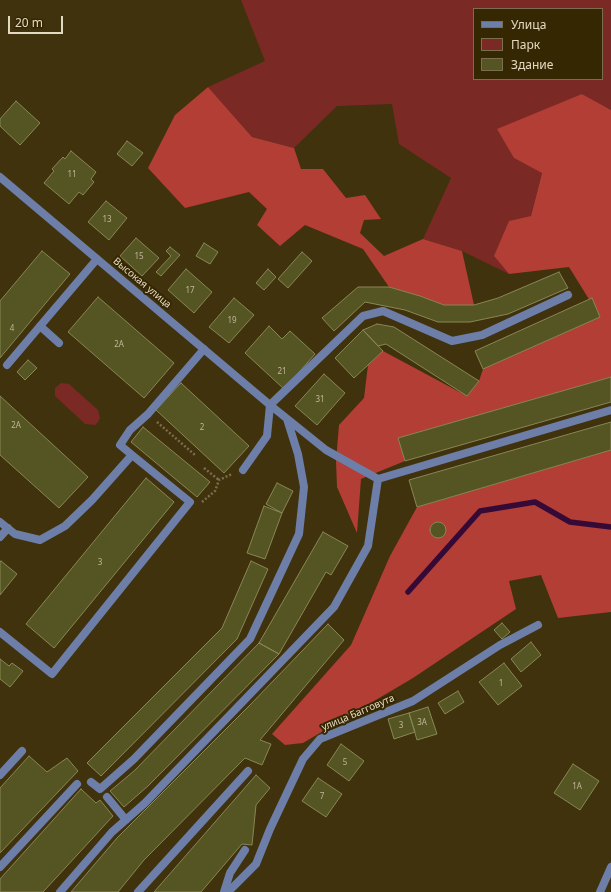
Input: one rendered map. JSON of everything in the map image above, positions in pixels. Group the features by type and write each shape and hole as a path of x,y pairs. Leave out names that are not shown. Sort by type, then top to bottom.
{"street":[{"name":"Высокая улица","path":"0,177 287,419 326,450 378,479"},
{"path":"7,365 98,259"},
{"path":"243,470 267,436 270,405 363,316 382,311 452,341 482,335 568,295"},
{"path":"40,326 59,343"},
{"path":"0,632 52,674 190,502 120,445 130,430 148,414 204,349"},
{"path":"60,892 112,832 145,803 334,607 368,546 378,479 611,410"},
{"path":"91,782 100,788 134,760 250,639 299,534 304,486 298,454 287,419"},
{"path":"0,522 15,534 40,540 65,526 92,500 132,455"},
{"path":"0,538 8,528"},
{"name":"улица Багговута","path":"228,892 256,864 270,829 303,759 320,739 413,701 500,645 538,625"},
{"path":"0,775 22,751"},
{"path":"138,892 248,771"},
{"path":"0,867 77,784"},
{"path":"107,797 126,820"},
{"path":"224,892 230,874 245,850"},
{"path":"600,892 611,866"}],"path":[{"path":"148,414 195,455"},
{"path":"204,468 219,480"},
{"path":"190,502 203,502 215,491 219,480 243,470"}],"green space":[{"path":"241,0 611,0 611,110 582,94 514,158 542,172 531,216 494,256 509,274 462,251 423,239 451,178 399,144 392,104 337,106 294,148 252,137 208,87 265,61"},
{"path":"61,383 69,384 98,410 100,418 95,425 85,424 55,396 55,388"}],"shaded area":[{"path":"208,87 252,137 294,148 301,169 323,169 346,198 365,195 381,219 364,220 360,233 384,256 423,239 462,251 474,305 444,305 389,287 363,249 305,225 280,246 257,225 267,209 249,192 185,208 148,168 175,115"},
{"path":"582,94 611,110 611,377 399,438 405,461 361,479 357,533 337,487 336,461 339,425 364,398 368,365 383,351 467,396 479,381 483,369 600,317 569,267 509,274 494,256 509,221 531,216 542,173 514,158 497,129"},
{"path":"611,450 611,612 558,618 541,575 509,581 516,609 413,678 303,743 285,745 272,734 351,645 390,556 417,507"}],"building":[{"path":"16,101 40,123 20,145 0,126 0,119"},
{"path":"127,141 143,153 132,166 117,154"},
{"path":"71,151 96,172 91,179 94,182 83,195 79,192 69,204 44,183 54,171 52,169 63,157 65,159"},
{"path":"106,201 127,218 109,240 88,222"},
{"path":"136,238 159,258 142,276 120,256"},
{"path":"204,243 218,252 210,264 196,256"},
{"path":"170,247 180,255 161,276 156,272 171,256 166,251"},
{"path":"42,251 70,274 0,358 0,301"},
{"path":"302,252 312,261 288,288 278,279"},
{"path":"186,269 212,292 194,313 168,290"},
{"path":"268,269 276,277 264,290 256,283"},
{"path":"559,272 568,288 508,314 470,322 438,322 405,310 365,302 334,331 322,318 358,287 389,287 444,305 474,305 498,298"},
{"path":"98,297 174,363 144,398 68,332"},
{"path":"234,298 254,315 229,343 209,327"},
{"path":"592,298 600,317 483,369 475,351"},
{"path":"377,324 394,327 479,381 467,396 386,344 378,346 363,330"},
{"path":"269,326 282,339 290,331 315,354 284,389 245,353"},
{"path":"363,330 383,351 354,378 335,358"},
{"path":"28,360 37,368 25,380 17,372"},
{"path":"324,374 345,393 317,425 295,406"},
{"path":"611,377 611,402 405,461 398,438"},
{"path":"181,383 249,446 224,473 156,410"},
{"path":"0,396 88,477 59,508 0,455"},
{"path":"611,422 611,450 417,507 409,480"},
{"path":"143,427 210,482 197,497 131,442"},
{"path":"146,478 174,502 54,648 26,624"},
{"path":"277,483 293,491 282,513 266,504"},
{"path":"264,506 282,513 265,559 247,553"},
{"path":"438,522 444,524 446,530 444,536 438,538 432,536 430,530 432,524"},
{"path":"323,532 348,546 331,575 326,572 279,654 259,643"},
{"path":"1,561 17,574 0,595 0,562"},
{"path":"251,561 268,569 237,639 101,776 87,763 222,628"},
{"path":"502,623 510,632 502,639 494,630"},
{"path":"328,624 344,640 260,740 271,744 262,765 245,758 144,860 118,892 71,892 117,838 250,705"},
{"path":"531,642 541,655 521,672 511,659"},
{"path":"259,643 279,654 148,786 124,807 110,791 134,771"},
{"path":"0,659 9,666 12,663 23,671 10,687 0,679"},
{"path":"504,663 522,686 498,705 479,682"},
{"path":"458,691 464,702 445,714 438,703"},
{"path":"428,707 437,734 417,740 409,713"},
{"path":"409,713 415,732 394,739 388,719"},
{"path":"341,744 364,761 349,781 327,765"},
{"path":"29,756 47,772 67,758 78,771 0,853 0,788"},
{"path":"573,764 599,781 580,810 554,793"},
{"path":"256,775 270,788 256,805 252,845 242,844 201,892 154,892"},
{"path":"318,778 342,794 326,817 302,801"},
{"path":"81,789 96,803 100,800 113,816 43,892 0,892 0,879"}],"waterway":[{"path":"408,592 480,511 535,502 570,522 611,527"}]}
